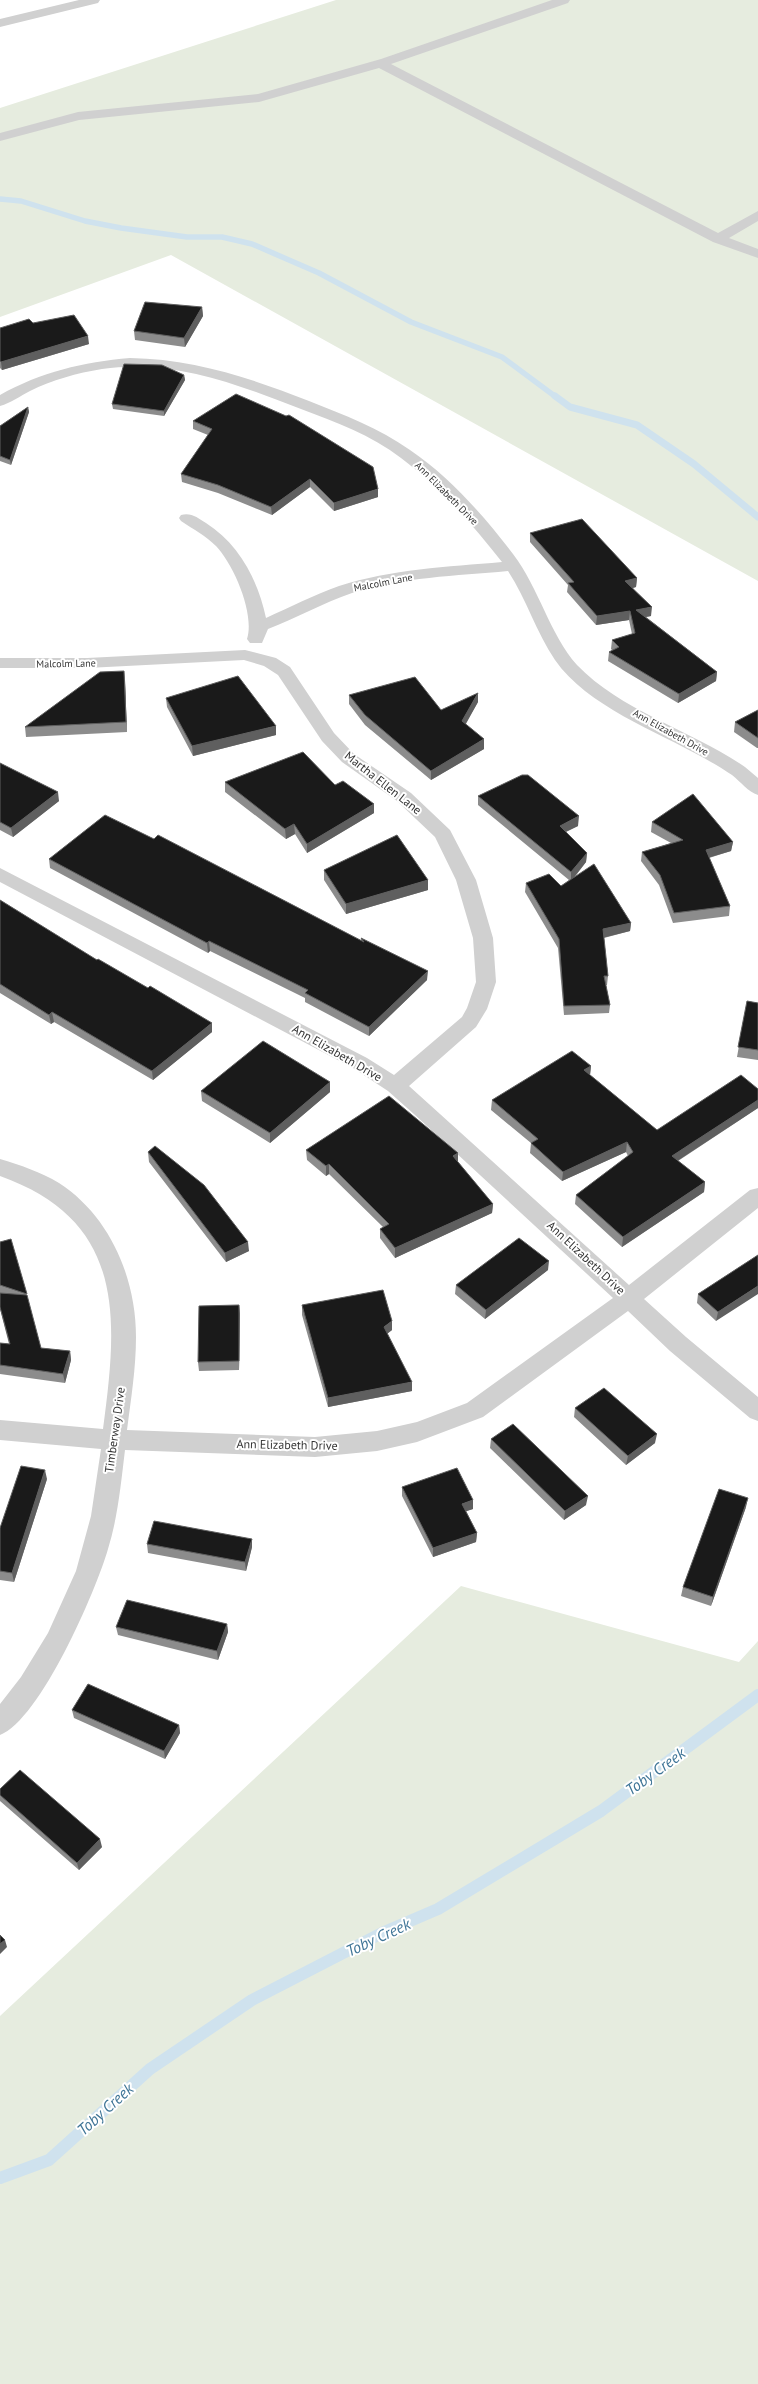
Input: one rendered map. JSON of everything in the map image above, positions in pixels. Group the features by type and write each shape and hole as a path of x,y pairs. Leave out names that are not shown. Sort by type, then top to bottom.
{"street":[{"path":"0,23 94,0"},
{"path":"0,137 78,116 259,98 379,63 564,0"},
{"path":"379,63 718,239 758,254"},
{"path":"718,239 758,215"},
{"name":"Ann Elizabeth Drive","path":"0,401 34,383 61,373 117,363 177,365 239,379 361,427 407,454 429,472 467,511 513,566 526,586 550,639 560,656 581,678 604,694 725,762 750,780 758,789"},
{"path":"187,518 208,531 224,545 252,599 260,626 252,656"},
{"name":"Malcolm Lane","path":"260,626 323,597 359,586 418,575 513,566"},
{"name":"Malcolm Lane","path":"0,663 87,663 234,654 252,656"},
{"name":"Martha Ellen Lane","path":"252,656 270,662 284,671 328,737 348,758 404,798 431,821 443,834 466,880 483,938 486,982 477,1009 469,1022 395,1086"},
{"name":"Ann Elizabeth Drive","path":"0,874 360,1063 395,1086 515,1192 678,1344 758,1411"},
{"name":"Timberway Drive","path":"0,1167 25,1177 58,1194 91,1227 110,1259 121,1294 125,1354 102,1521 96,1549 75,1607 44,1664 0,1723"},
{"name":"Ann Elizabeth Drive","path":"0,1430 114,1440 315,1447 343,1446 397,1438 449,1423 474,1410 629,1298 758,1196"}],"shaded area":[{"path":"336,0 758,0 758,581 171,255 0,317 0,108"},
{"path":"461,1586 739,1662 758,1641 758,2384 0,2384 0,2016"}],"building":[{"path":"145,302 202,307 184,338 134,331"},
{"path":"74,315 88,336 1,362 0,361 0,328 29,319 33,323"},
{"path":"124,364 162,365 184,375 164,411 112,404"},
{"path":"236,394 286,416 289,415 373,467 378,489 334,503 310,479 271,507 218,485 181,474 212,429 193,421"},
{"path":"28,407 10,460 0,456 0,426"},
{"path":"582,519 637,578 625,581 652,607 636,610 717,672 679,694 609,652 619,647 612,640 635,633 630,611 597,616 568,583 574,582 530,533"},
{"path":"124,671 126,722 25,727 100,672"},
{"path":"238,676 276,726 192,746 166,698"},
{"path":"415,677 441,710 478,693 462,721 484,739 431,771 365,715 349,695"},
{"path":"758,710 758,738 735,722"},
{"path":"303,752 335,785 343,781 374,804 307,844 294,824 285,829 225,782"},
{"path":"0,763 58,792 11,828 0,822"},
{"path":"522,775 528,775 579,816 560,826 587,853 571,872 478,796"},
{"path":"693,794 733,842 706,850 730,906 674,913 660,875 642,852 683,840 652,822"},
{"path":"105,815 154,839 158,835 364,942 361,938 428,971 369,1027 305,993 308,990 209,941 207,943 49,859"},
{"path":"397,835 428,880 346,904 324,870"},
{"path":"594,864 631,923 603,929 608,976 604,976 610,1005 564,1006 559,939 526,883 549,874 561,886"},
{"path":"0,900 97,960 98,959 148,988 150,986 212,1023 152,1071 52,1012 49,1015 0,984"},
{"path":"747,1001 758,1003 758,1050 738,1047"},
{"path":"263,1041 330,1082 270,1133 201,1091"},
{"path":"572,1051 591,1066 584,1070 657,1130 741,1075 758,1089 758,1100 672,1156 705,1182 623,1237 576,1195 633,1152 627,1142 563,1172 531,1143 538,1139 492,1100"},
{"path":"389,1096 458,1153 453,1156 493,1204 395,1248 380,1229 389,1224 329,1164 326,1166 306,1150"},
{"path":"155,1146 204,1185 248,1242 225,1253 148,1152"},
{"path":"519,1238 549,1261 486,1310 456,1285"},
{"path":"11,1239 27,1294 0,1285 0,1242"},
{"path":"758,1255 758,1286 718,1312 698,1294"},
{"path":"383,1290 392,1321 384,1327 412,1382 328,1398 302,1305"},
{"path":"0,1293 27,1295 41,1348 70,1351 63,1374 0,1365 0,1343 10,1344 0,1307"},
{"path":"239,1305 239,1361 198,1362 199,1306"},
{"path":"604,1388 657,1434 628,1456 575,1408"},
{"path":"513,1424 588,1496 565,1511 491,1439"},
{"path":"21,1466 45,1470 12,1573 0,1571 0,1528"},
{"path":"457,1468 473,1500 462,1504 477,1533 433,1548 402,1487"},
{"path":"719,1489 748,1498 713,1597 683,1587"},
{"path":"154,1521 252,1539 245,1562 147,1544"},
{"path":"127,1600 227,1624 217,1651 116,1627"},
{"path":"88,1684 179,1725 164,1751 72,1710"},
{"path":"20,1770 100,1839 77,1863 0,1795 0,1789"},
{"path":"0,1935 5,1940 0,1944"}],"waterway":[{"path":"0,199 21,201 85,221 121,228 187,237 222,237 252,244 319,273 411,322 502,357 556,397"},
{"path":"555,396 570,407 637,425 694,464 758,517"},
{"name":"Toby Creek","path":"0,2178 49,2160 150,2069 252,2000 382,1933 438,1909 601,1811 758,1695"}]}
